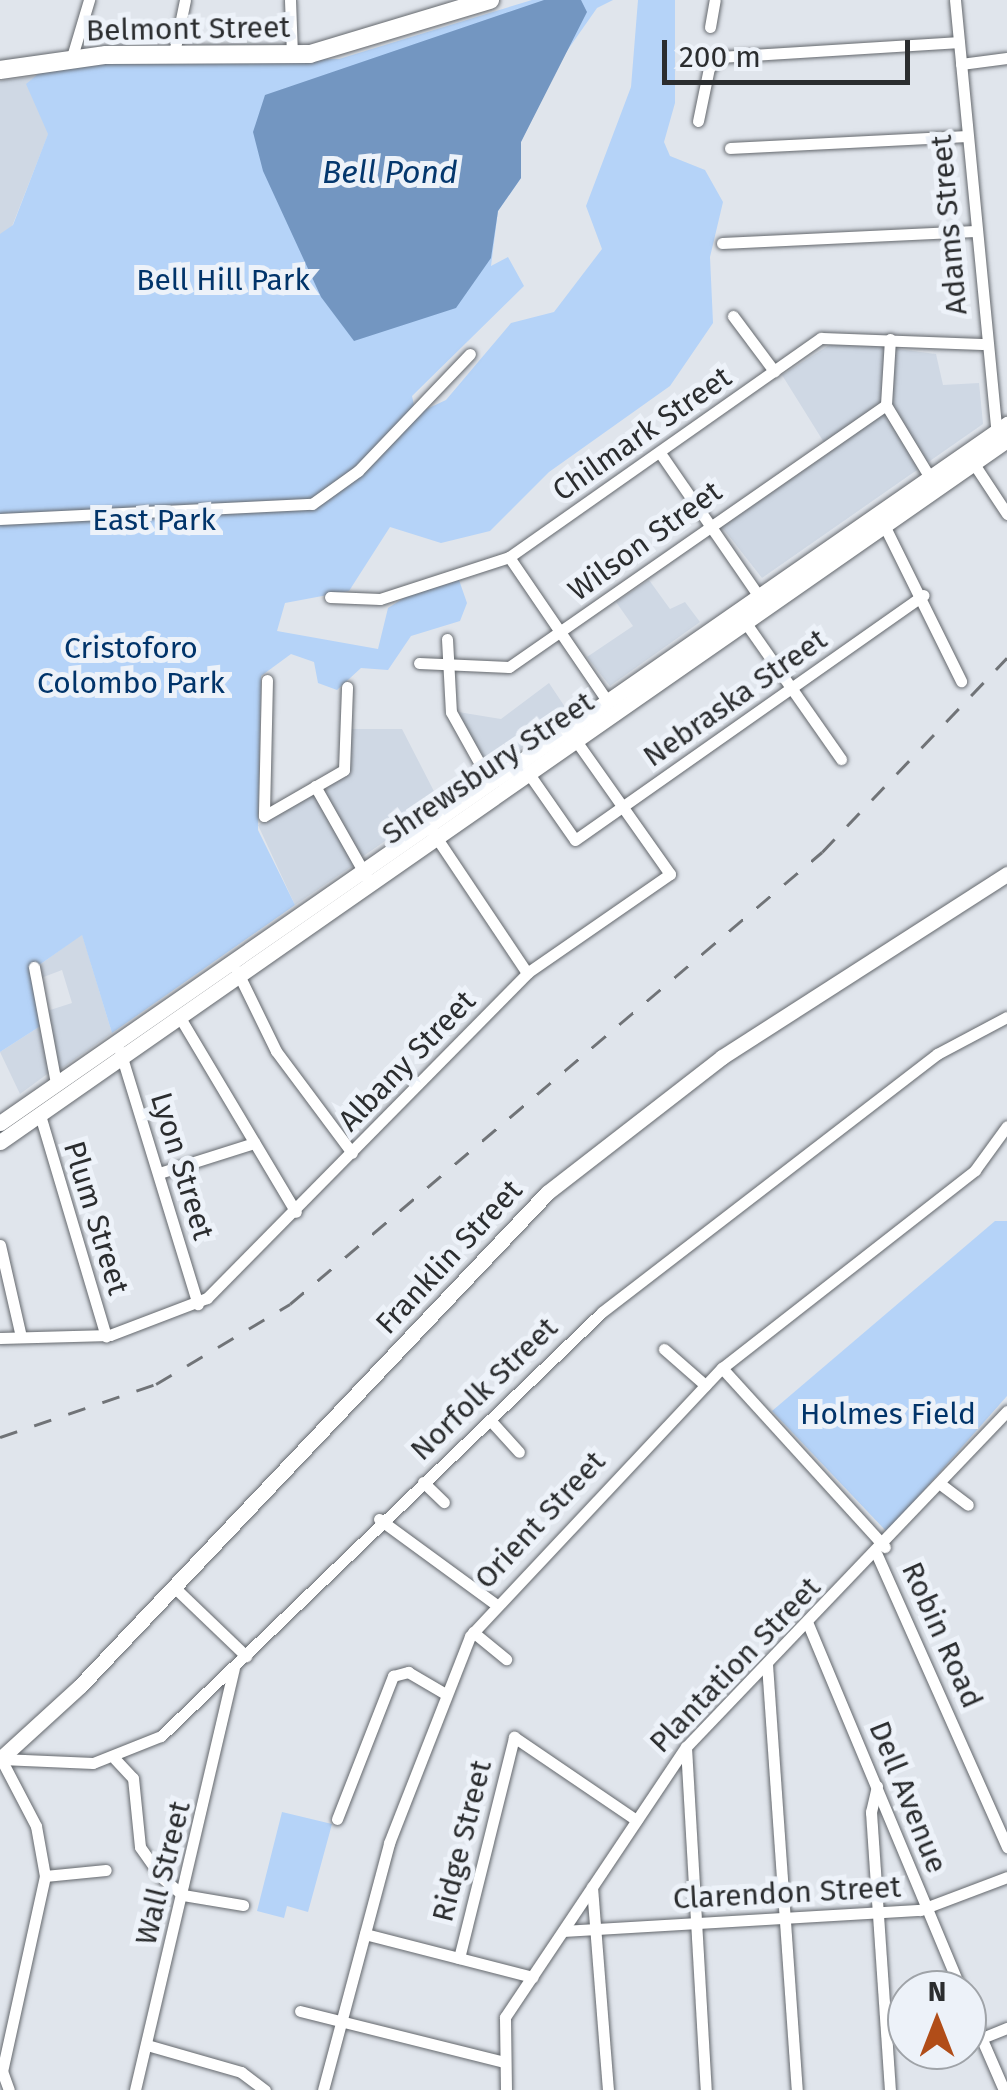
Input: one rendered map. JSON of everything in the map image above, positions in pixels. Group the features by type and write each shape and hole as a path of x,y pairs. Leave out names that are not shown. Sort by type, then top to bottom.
{"highway":[{"name":"Belmont Street","path":"0,70 71,60 174,54 292,55 490,0"}],"main road":[{"name":"Shrewsbury Street","path":"0,1142 119,1049 366,876 431,831 530,774 608,702 742,617 758,595 974,464 1002,436"},
{"name":"Shrewsbury Street","path":"431,831 490,782 572,735 881,520 928,476 1002,436"},
{"name":"Franklin Street","path":"0,1759 174,1587 548,1192 722,1058 1007,874"},
{"name":"Shrewsbury Street","path":"0,1124 56,1083 179,1016 235,968"}],"street":[{"path":"71,60 89,0"},
{"path":"174,54 186,0"},
{"path":"290,0 292,55"},
{"path":"710,27 716,0"},
{"name":"Adams Street","path":"956,0 983,344 1002,436"},
{"path":"698,121 709,68 721,57 959,42"},
{"path":"961,64 1007,58"},
{"path":"730,148 967,136"},
{"path":"722,243 974,231"},
{"path":"732,316 774,371"},
{"name":"Chilmark Street","path":"330,597 380,599 509,557 829,335 983,344"},
{"path":"890,339 886,405 928,476"},
{"path":"0,519 312,504 358,471 377,441 470,354"},
{"name":"Wilson Street","path":"419,663 510,667 886,405"},
{"path":"660,453 758,595"},
{"path":"974,464 1007,514"},
{"path":"881,520 924,596 961,681"},
{"path":"509,557 608,702"},
{"name":"Nebraska Street","path":"530,774 574,840 924,596"},
{"path":"742,617 842,759"},
{"path":"447,639 452,712 490,782"},
{"path":"267,680 264,816 344,770 348,688"},
{"path":"572,735 623,807"},
{"path":"315,786 366,876"},
{"name":"Albany Street","path":"198,1304 296,1212 527,973 670,874 623,807"},
{"path":"431,831 527,973"},
{"path":"34,967 56,1083"},
{"path":"235,968 276,1051 352,1153"},
{"path":"179,1016 296,1212"},
{"name":"Norfolk Street","path":"0,1759 115,1759 161,1736 234,1668 379,1519 624,1294 937,1054 1007,1017"},
{"name":"Lyon Street","path":"119,1049 198,1304"},
{"name":"Plum Street","path":"40,1114 106,1336"},
{"name":"Orient Street","path":"322,2090 365,1934 444,1693 473,1632 495,1604 722,1368 974,1170 1007,1126"},
{"path":"159,1173 254,1143"},
{"path":"0,1245 20,1337"},
{"path":"0,1338 106,1336 198,1304"},
{"path":"664,1349 706,1384"},
{"name":"Robin Road","path":"722,1368 881,1551 1007,1847"},
{"name":"Plantation Street","path":"506,2090 505,2016 686,1747 881,1551 1007,1412"},
{"path":"490,1420 519,1452"},
{"path":"423,1482 444,1502"},
{"path":"943,1486 968,1505"},
{"path":"379,1519 495,1604"},
{"path":"174,1587 246,1656"},
{"name":"Dell Avenue","path":"808,1624 953,1970"},
{"path":"473,1632 506,1660"},
{"path":"767,1664 798,2090"},
{"name":"Wall Street","path":"135,2090 234,1668"},
{"path":"338,1819 400,1672 444,1693"},
{"name":"Ridge Street","path":"459,1958 514,1738 636,1820"},
{"path":"686,1747 706,2090"},
{"path":"0,1759 36,1826 45,1876 2,2071 10,2090"},
{"path":"115,1759 135,1785 140,1848 183,1895 243,1905"},
{"path":"877,1786 878,1914 890,2090"},
{"path":"45,1876 106,1870"},
{"name":"Clarendon Street","path":"564,1931 878,1914 926,1906 1007,1877"},
{"path":"592,1886 608,2090"},
{"path":"365,1934 532,1977"},
{"path":"300,2010 505,2062"},
{"path":"147,2045 241,2072 264,2090"},
{"path":"987,2050 1004,2090"}],"shaded area":[{"path":"73,71 0,257 0,81"},
{"path":"836,341 936,354 943,385 979,383 983,424 762,578 722,527 830,452 782,375"},
{"path":"649,580 670,609 685,602 700,622 610,686 587,657 633,626 616,602"},
{"path":"549,683 569,713 490,771 458,712 501,719"},
{"path":"349,729 402,729 440,803 362,857 324,791 344,773"},
{"path":"316,790 355,864 295,905 258,825"},
{"path":"82,934 112,1033 59,1070 47,1011 72,1003 62,970 41,978 38,966"},
{"path":"42,1025 50,1072 20,1094 0,1052"}],"green space":[{"path":"532,0 613,0 597,8 555,68 521,142 521,178 498,211 491,266 508,257 524,286 412,396 416,414 446,400 511,323 554,312 602,249 586,206 631,87 638,0 675,0 675,103 664,142 670,156 705,170 723,202 710,257 713,323 670,386 549,472 490,531 441,543 390,527 349,591 285,603 277,631 378,649 388,608 407,596 459,580 467,603 460,621 411,636 388,670 361,668 337,690 318,683 314,662 291,654 261,676 258,830 295,905 112,1033 82,935 32,970 42,1025 0,1052 0,234 13,225 48,134 26,84 43,70 87,63 339,59"},
{"name":"Holmes Field","path":"995,1221 1007,1221 1007,1396 887,1532 772,1411"},
{"path":"282,1812 332,1824 308,1912 287,1906 284,1918 257,1911"}],"water":[{"name":"Bell Pond","path":"544,0 581,0 587,12 521,142 521,178 498,211 491,258 456,308 354,341 321,297 263,171 253,132 265,95"}],"railway":[{"path":"0,1437 156,1384 290,1304 822,852 1007,658"}],"park label":[{"name":"Bell Hill Park","path":"223,280"},
{"name":"East Park","path":"154,520"},
{"name":"Cristoforo Colombo Park","path":"131,665"}]}
